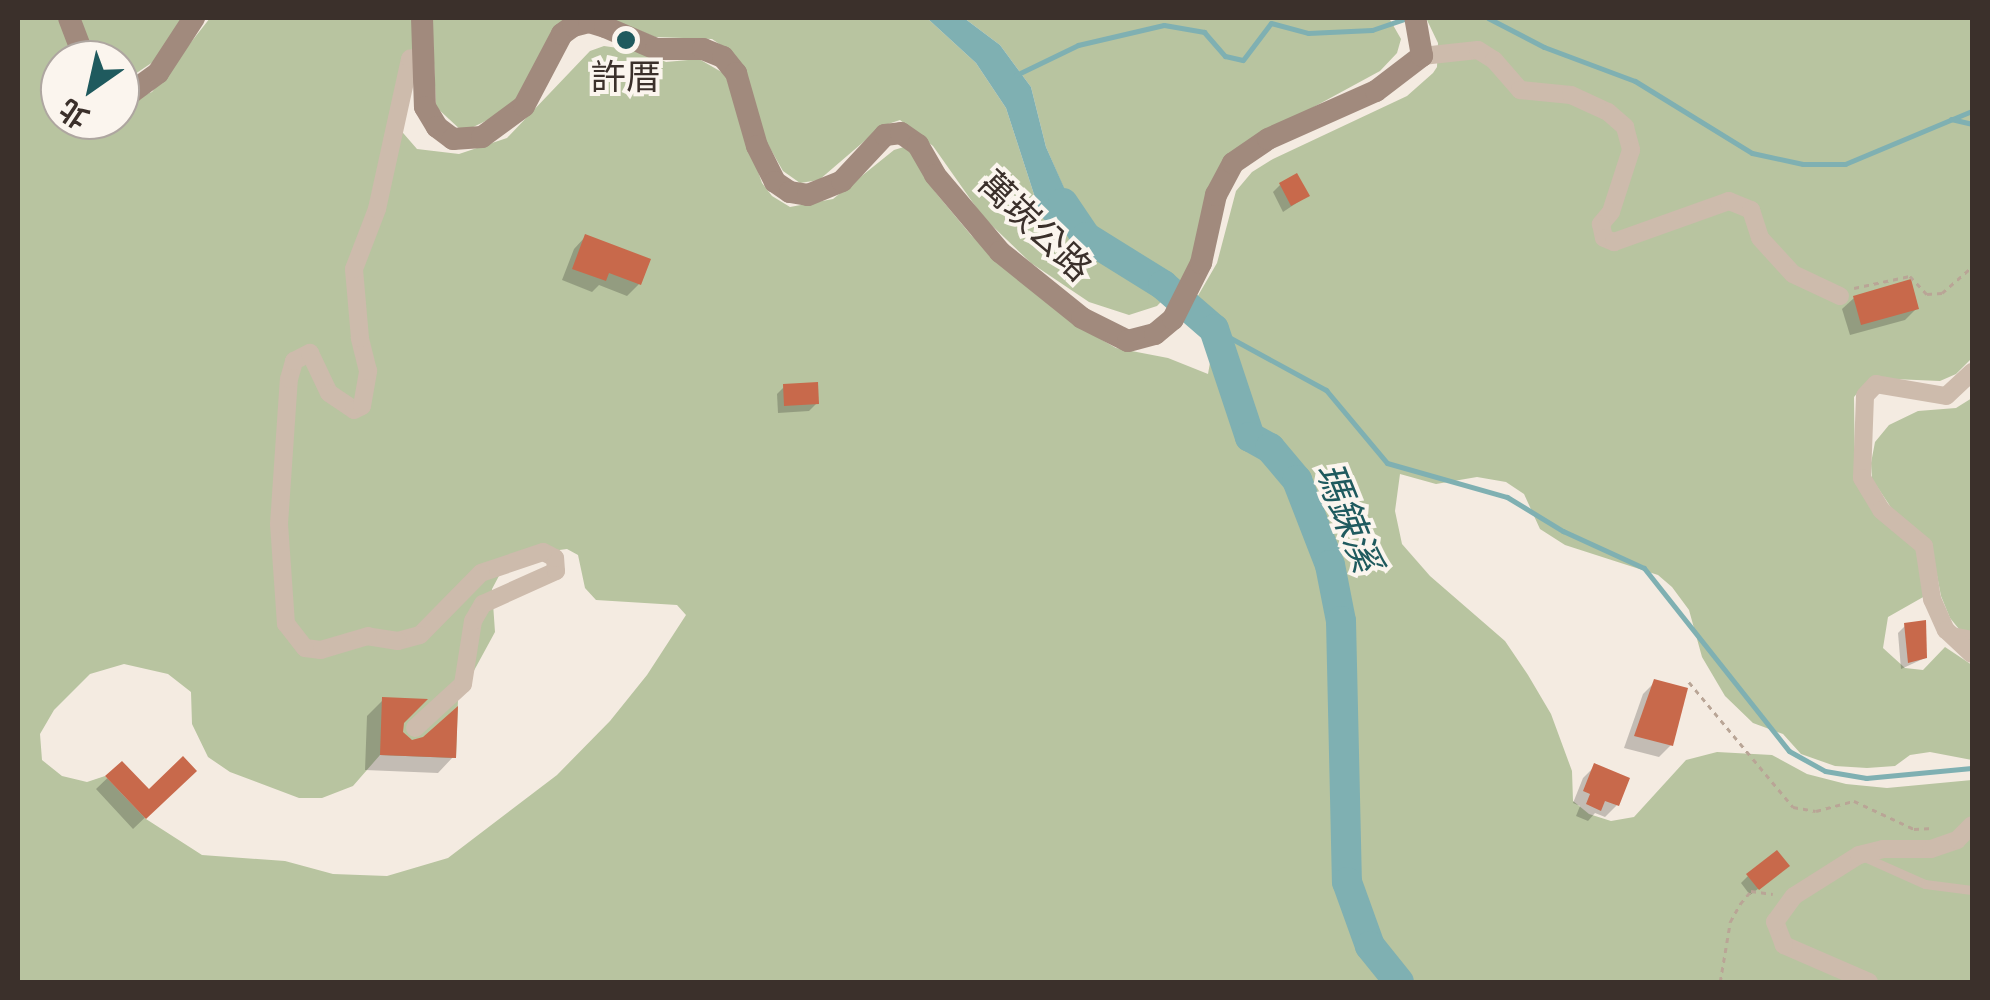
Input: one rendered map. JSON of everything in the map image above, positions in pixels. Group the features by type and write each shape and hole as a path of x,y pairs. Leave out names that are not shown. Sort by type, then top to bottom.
{"street":[{"path":"140,86 158,73 194,18"},
{"name":"萬崁公路","path":"422,18 425,107 436,127 453,139 469,142 502,126 524,106 562,34 574,26 588,22 656,49 703,48 723,57 736,73 757,146 775,182 790,192 808,195 842,180 885,135 901,133 918,145 934,175 1000,252 1082,318 1128,342 1155,334 1173,319 1201,263 1216,195 1234,163 1268,138 1376,91 1422,56"},
{"path":"1415,18 1422,56 1478,50 1494,60 1520,90 1571,95 1608,112 1625,127 1631,150 1611,212 1601,224 1604,238 1614,242 1730,201 1752,210 1760,238 1792,274 1840,296"},
{"path":"414,728 463,684 473,621 483,604 556,571 555,558 542,552 481,573 420,634 398,641 368,636 345,639 321,650 304,648 286,624 279,524 289,379 294,361 310,353 329,394 354,410 362,406 368,371 360,338 354,270 377,208 410,59 423,56"},
{"path":"1972,372 1946,396 1876,384 1865,396 1862,478 1881,510 1924,546 1932,599 1946,630 1972,654"},
{"path":"1869,982 1784,944 1774,922 1794,896 1860,855 1883,849 1931,849 1957,840 1972,825"}],"lane":[{"path":"1946,630 1972,634"},
{"path":"1860,855 1925,884 1972,890"}],"path":[{"path":"1840,296 1910,276 1927,294 1942,293 1972,267"},
{"path":"1689,682 1793,807 1816,811 1854,801 1914,829 1946,824"},
{"path":"1720,982 1730,922 1740,904 1751,892 1794,896"}],"green space":[{"path":"18,18 60,18 68,40 40,40 40,140 140,140 140,96 152,92 210,18 414,18 412,80 397,126 417,149 459,154 507,138 590,51 604,46 639,51 666,62 699,59 725,74 762,183 772,196 790,207 833,199 894,150 907,146 936,193 971,235 1071,322 1116,348 1168,358 1208,374 1211,357 1205,339 1185,318 1217,263 1236,191 1252,172 1273,159 1407,96 1433,73 1438,43 1426,18 1972,18 1972,358 1956,374 1940,381 1870,378 1854,397 1855,481 1875,513 1918,550 1925,596 1888,617 1883,648 1905,668 1923,670 1945,647 1972,665 1972,760 1930,752 1910,755 1895,766 1867,768 1835,766 1801,754 1783,734 1753,723 1725,696 1702,657 1689,610 1672,587 1658,575 1565,545 1540,529 1524,494 1506,482 1477,477 1436,484 1400,474 1395,511 1402,544 1430,576 1505,641 1528,675 1551,714 1572,771 1573,801 1589,814 1611,821 1634,817 1686,760 1717,752 1772,755 1807,774 1846,784 1887,788 1972,780 1972,982 18,982","holes":["567,549 578,555 585,588 596,600 677,605 686,615 647,675 610,721 557,775 448,858 387,876 333,874 285,861 202,855 146,819 105,776 87,782 62,776 42,760 40,734 54,710 90,674 124,664 168,674 191,692 192,724 208,757 230,772 299,798 322,798 353,786 380,755 456,758 458,700 495,632 492,589 500,574 537,553"]},
{"path":"78,18 186,18 156,60 140,71 140,40 86,40"},
{"path":"432,18 571,18 508,110 463,132 436,107"},
{"path":"609,18 927,18 976,63 1006,108 1041,216 1085,237 1046,147 1031,87 1000,45 964,18 1389,18 1401,39 1397,53 1380,71 1264,134 1198,236 1186,276 1157,306 1129,315 1089,302 1031,263 983,217 933,146 900,120 882,126 819,180 800,183 783,171 766,141 731,52 712,39 655,37"},
{"path":"1972,398 1972,645 1950,618 1941,596 1932,550 1896,515 1872,479 1871,463 1875,442 1889,425 1918,411 1956,408"}],"water":[{"path":"927,18 964,18 1000,45 1031,87 1046,147 1086,237 1056,233 1041,216 1006,108 976,63"}],"building":[{"path":"1297,173 1310,196 1291,206 1279,183"},
{"path":"585,234 651,259 641,285 609,273 606,281 572,269"},
{"path":"1911,279 1919,309 1861,325 1853,296"},
{"path":"818,382 819,404 784,406 783,384"},
{"path":"1926,620 1927,658 1908,663 1904,623"},
{"path":"1654,679 1688,688 1673,746 1634,736"},
{"path":"382,697 428,699 404,723 403,732 412,740 423,737 458,706 456,758 380,755"},
{"path":"183,756 197,771 146,819 105,776 122,761 149,789"},
{"path":"1594,763 1630,778 1619,806 1605,801 1601,811 1586,804 1590,794 1583,791"},
{"path":"1777,850 1790,866 1759,890 1746,874"}],"waterway":[{"path":"1016,75 1078,45 1164,25 1204,32 1225,56 1243,60 1271,23 1308,33 1372,30 1406,18"},
{"path":"1488,18 1544,47 1635,81 1752,153 1803,164 1845,164 1972,111"},
{"path":"1951,119 1972,124"},
{"name":"瑪鋉溪","path":"1063,203 1086,237 1163,285 1214,329 1250,437 1270,448 1297,480 1330,565 1341,621 1347,882 1370,946 1399,982"},
{"path":"1214,329 1326,390 1387,463 1507,497 1563,531 1644,568 1789,751 1825,771 1866,778 1972,768"}],"place":[{"name":"許厝","path":"626,40"}]}
